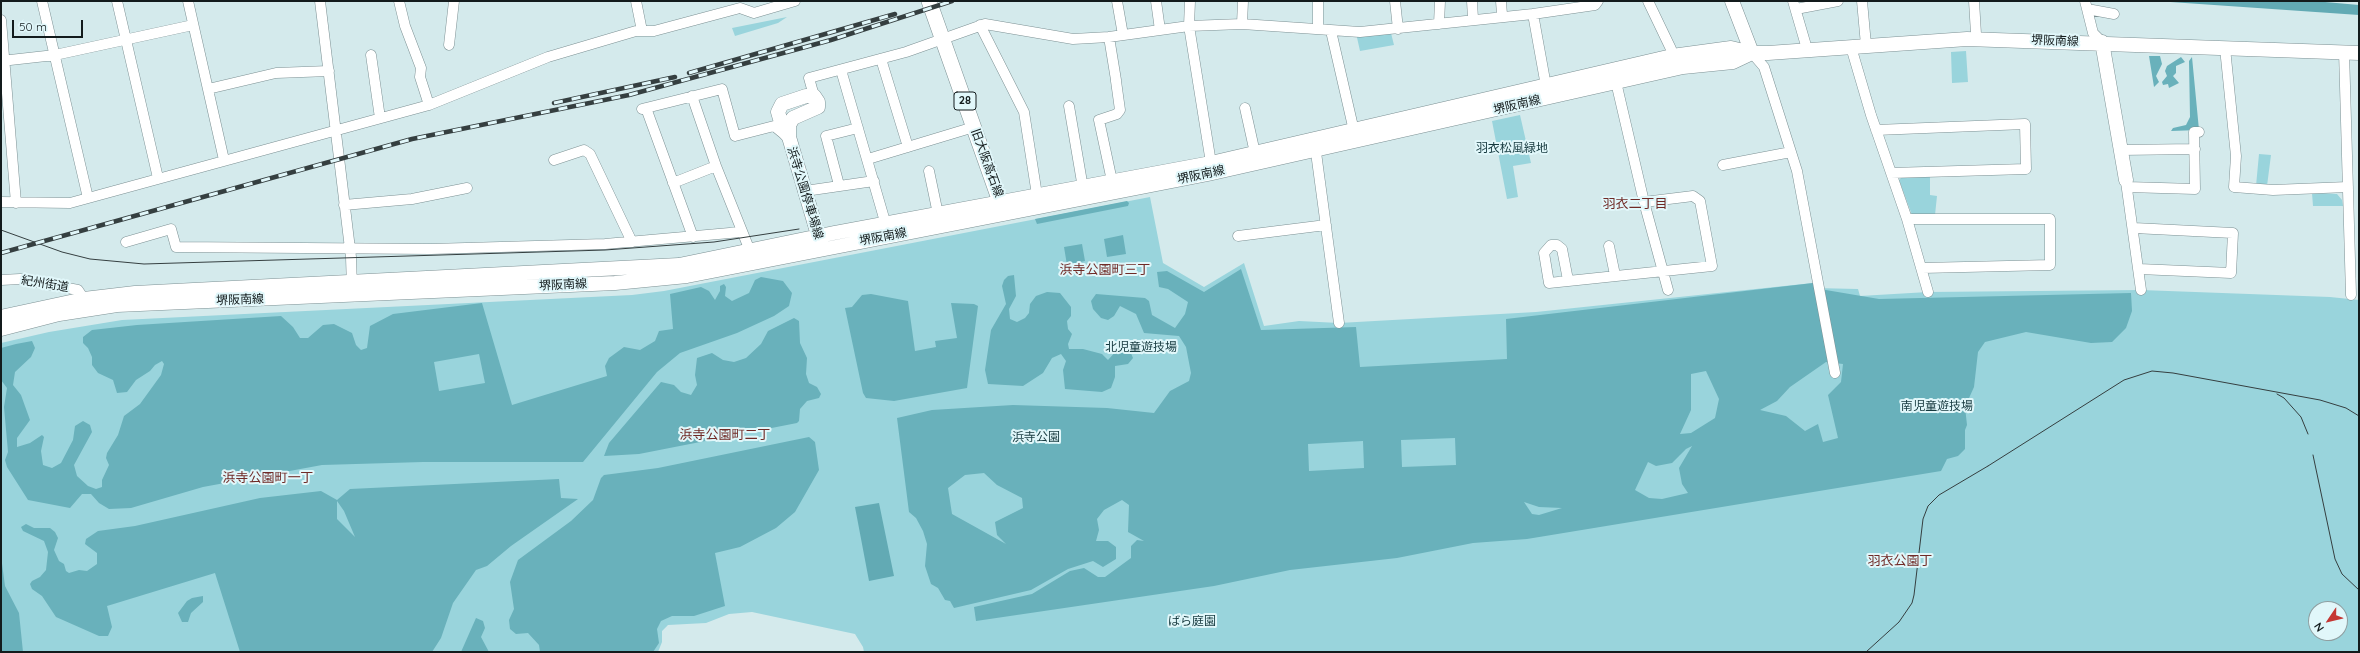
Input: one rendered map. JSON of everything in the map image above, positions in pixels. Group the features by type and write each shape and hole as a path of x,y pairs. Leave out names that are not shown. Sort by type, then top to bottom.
{"main road":[{"name":"旧大阪高石線","path":"930,1 1003,207"},
{"path":"1732,1 1752,53"},
{"name":"堺阪南線","path":"1,317 84,299 134,293 352,290 648,281 710,272 886,225 938,214 1003,207 1037,195 1084,192 1112,181 1211,163 1255,153 1315,145 1354,131 1546,86 1672,58 1731,48 1752,53 1967,39 2102,42 2225,48 2359,52"},
{"path":"2102,42 2127,183"},
{"name":"堺阪南線","path":"1,330 59,314 118,306 660,267 750,251 820,243 1084,192 1315,145 1683,67 1733,62 1752,53"},
{"name":"浜寺公園停車場線","path":"814,96 806,96 780,106 779,117 783,129 788,137 820,243"}],"street":[{"path":"42,1 88,198"},
{"path":"117,1 158,178"},
{"path":"188,1 224,160"},
{"path":"320,1 337,130 350,250 352,290"},
{"path":"399,1 405,26 421,68 420,77 429,105"},
{"path":"449,45 454,1"},
{"path":"636,1 642,31"},
{"path":"1,202 70,203 429,105 548,57 636,31 667,28 739,4 754,13 795,1"},
{"path":"1117,1 1123,35"},
{"path":"1156,1 1160,30"},
{"path":"1190,1 1189,26 1211,163"},
{"path":"1242,24 1243,1"},
{"path":"1318,1 1318,29"},
{"path":"1395,1 1398,29"},
{"path":"1439,24 1440,1"},
{"path":"1472,1 1473,19"},
{"path":"1501,1 1502,15"},
{"path":"814,96 810,78 881,59 985,24 1073,39 1109,37 1189,26 1242,24 1360,32 1398,29 1502,15 1533,14 1595,5 1598,1"},
{"path":"1648,1 1670,49 1672,58"},
{"path":"1807,50 1795,5 1838,1"},
{"path":"1862,1 1866,45"},
{"path":"1974,1 1976,34"},
{"path":"2086,5 2114,14"},
{"path":"2086,5 2093,32 2102,42"},
{"path":"1533,14 1546,86"},
{"path":"1,20 2,61 16,203"},
{"path":"2,61 54,55 193,25"},
{"path":"980,25 1024,112 1037,195"},
{"path":"1331,31 1354,131"},
{"path":"1109,37 1120,110 1117,114 1099,120 1112,181"},
{"path":"1851,47 1876,130 1907,219 1928,292"},
{"path":"2225,48 2236,156 2234,187 2273,190 2348,187"},
{"path":"2344,51 2348,187 2354,210 2351,295"},
{"path":"1752,53 1764,67 1791,152 1804,206 1835,372"},
{"path":"371,55 380,118"},
{"path":"881,59 908,147"},
{"path":"841,70 886,225"},
{"path":"208,89 276,73 329,71"},
{"path":"1616,82 1644,202 1668,290"},
{"path":"693,237 644,108 722,89 735,136 774,126 788,137"},
{"path":"692,96 716,166 741,232 750,251"},
{"path":"1069,106 1084,192"},
{"path":"1245,108 1255,153"},
{"path":"1876,130 2025,124 2026,169 1891,173"},
{"path":"868,159 974,127"},
{"path":"839,185 826,136 858,128"},
{"path":"2141,290 2127,183 2195,189 2194,132 2199,132"},
{"path":"1315,145 1340,323"},
{"path":"2120,150 2195,149"},
{"path":"554,160 584,150 590,154 632,242"},
{"path":"1723,165 1791,152"},
{"path":"673,183 716,166"},
{"path":"929,172 938,214"},
{"path":"805,191 874,181"},
{"path":"344,205 412,199 467,188"},
{"path":"1568,280 1712,266 1700,201 1693,196 1644,202"},
{"path":"1907,219 2050,219 2050,265 1922,268"},
{"path":"1238,236 1326,225"},
{"path":"2134,228 2233,233 2231,273 2139,269"},
{"path":"126,242 171,229 176,247 350,250 438,249 632,242 741,232"},
{"path":"1609,246 1615,275"},
{"name":"紀州街道","path":"1,280 20,279 78,290 84,299"}],"green space":[{"path":"787,17 778,23 735,36 732,28"},
{"path":"1356,33 1391,33 1394,45 1360,51"},
{"path":"1966,51 1968,82 1952,83 1951,52"},
{"path":"2149,56 2160,56 2162,64 2156,76 2159,82 2154,87"},
{"path":"2181,57 2185,62 2176,66 2176,73 2173,76 2179,83 2169,88 2168,84 2163,85 2162,82 2167,76 2165,71 2167,66"},
{"path":"2192,57 2199,130 2171,131 2173,128 2186,125 2190,117 2189,61"},
{"name":"羽衣松風緑地","path":"1520,115 1531,163 1513,166 1518,197 1507,199 1492,121"},
{"path":"2259,154 2271,155 2267,186 2256,186"},
{"path":"1902,177 1930,177 1930,195 1937,196 1935,215 1912,215 1899,180"},
{"path":"2312,193 2337,194 2342,200 2343,206 2313,206"},
{"name":"浜寺公園","path":"1150,197 1163,263 1204,287 1244,263 1264,326 1299,321 1339,323 1536,312 1813,283 1814,288 1858,289 1860,296 1928,292 2141,290 2330,297 2359,300 2359,652 864,652 863,647 855,634 752,612 729,614 706,623 668,625 662,631 662,642 658,652 1,652 1,343 49,332 122,320 632,295 664,291"},
{"path":"1127,201 1129,203 1128,206 1037,224 1035,219"},
{"path":"1123,235 1126,254 1107,257 1104,239"},
{"path":"1082,244 1085,261 1067,265 1064,247"},
{"name":"南児童遊技場","path":"1241,269 1261,330 1356,327 1360,367 1507,359 1506,319 1813,283 1814,288 1879,299 2131,293 2132,311 2126,328 2112,342 2091,343 2026,332 1985,342 1978,352 1974,387 1965,407 1967,425 1965,430 1965,449 1958,456 1947,459 1941,471 1527,539 1473,543 1397,558 1290,570 1214,586 976,621 974,607 1032,594 1070,571 1084,568 1098,577 1105,577 1131,558 1131,546 1137,540 1144,541 1128,532 1129,505 1122,500 1104,510 1097,519 1099,530 1096,541 1108,541 1116,547 1116,559 1103,567 1093,561 1068,569 1031,590 954,608 950,601 945,600 938,588 931,584 925,566 927,544 923,531 916,518 909,512 897,418 932,410 1013,405 1107,408 1154,413 1170,391 1189,381 1191,373 1186,347 1179,336 1144,333 1136,314 1120,306 1114,316 1108,320 1101,318 1093,309 1091,301 1096,294 1145,298 1149,301 1152,315 1175,328 1185,314 1188,302 1168,289 1159,287 1157,272 1167,271 1204,292","holes":["1826,362 1843,364 1841,382 1828,395 1838,438 1823,442 1818,424 1805,431 1786,416 1760,410 1777,401 1790,387","1706,371 1719,399 1715,418 1691,433 1680,434 1691,410 1691,374","1455,438 1456,465 1402,467 1401,440","1363,441 1364,468 1309,471 1308,444","1692,446 1679,468 1682,484 1688,493 1662,499 1649,498 1635,490 1648,462 1656,466 1672,463 1686,449","984,473 997,485 1022,498 1023,508 995,522 997,535 1006,544 952,514 948,488 965,475","1524,502 1539,507 1562,508 1539,515 1532,514"]},
{"path":"1014,275 1016,296 1009,309 1010,319 1017,322 1025,318 1029,313 1030,304 1036,296 1047,292 1060,293 1071,307 1071,316 1067,321 1068,329 1072,334 1068,344 1069,349 1083,349 1102,354 1108,360 1117,350 1125,348 1130,351 1133,358 1128,364 1115,366 1115,377 1111,388 1102,392 1065,389 1063,370 1066,361 1061,354 1052,358 1043,373 1023,386 988,384 985,370 991,330 1006,304 1002,286 1004,280 1008,276"},
{"path":"761,277 783,281 792,293 789,306 774,316 737,333 680,353 657,372 583,462 423,462 322,465 203,487 131,508 109,509 99,503 91,494 82,494 70,508 28,500 7,467 5,460 8,452 4,407 7,388 1,380 1,348 16,344 32,341 35,348 31,357 15,372 13,385 21,395 30,420 17,438 17,447 30,443 42,435 44,437 41,451 43,465 52,468 61,463 73,440 75,426 83,421 90,425 92,432 74,465 77,476 88,486 96,489 102,487 102,480 109,465 106,458 107,453 118,435 124,416 140,404 161,375 164,364 162,361 155,365 150,371 136,380 127,392 117,393 113,380 98,373 92,365 92,357 88,348 83,343 83,337 92,330 137,325 281,316 293,327 300,338 308,338 323,325 334,324 352,333 356,345 361,350 367,348 370,326 393,314 482,303 512,405 607,376 605,366 609,358 624,347 640,350 655,341 659,331 673,329 670,294 701,287 709,291 715,300 720,291 720,286 724,284 726,287 725,296 732,301 749,293 755,280","holes":["479,354 485,383 439,391 434,362"]},
{"path":"871,294 908,301 915,351 936,347 935,341 957,338 951,303 974,304 978,306 967,388 894,401 866,398 863,393 845,308 852,307 862,295"},
{"path":"794,318 799,321 800,343 807,358 806,374 809,383 817,387 821,394 819,398 807,401 800,409 799,421 797,423 639,454 604,456 609,443 661,382 674,385 681,392 691,395 697,385 695,375 697,358 712,353 723,360 734,362 746,358 761,344 768,331"},
{"path":"809,437 815,442 819,470 795,512 776,528 740,547 715,553 725,606 694,616 672,616 661,621 657,629 659,643 653,652 540,652 539,645 528,633 516,634 510,629 509,620 514,609 510,582 518,560 571,521 593,500 601,478 604,475 658,468"},
{"path":"559,479 561,498 578,499 511,546 487,566 476,570 453,603 441,638 432,652 240,652 215,573 107,606 112,627 108,636 99,636 56,617 42,596 32,589 30,584 32,581 40,577 46,570 48,552 44,541 23,531 21,527 26,524 34,528 50,528 55,532 58,538 54,550 59,561 64,564 66,571 69,573 79,570 87,571 97,564 97,553 85,544 86,539 98,531 135,526 260,498 321,491 337,500 350,489","holes":["337,501 344,511 355,537 337,519"]},
{"path":"1,556 5,586 19,613 23,652 1,652"},
{"path":"203,596 203,602 191,613 188,622 182,622 178,613 187,601 192,598"},
{"path":"476,618 483,621 485,628 481,637 489,652 461,652"}],"shaded area":[{"path":"2156,1 2314,1 2359,5 2359,15"},
{"path":"879,503 894,576 869,581 855,507"}],"tram line":[{"path":"1,230 62,252 90,259 144,264 605,250 714,242 799,229"},
{"path":"1988,466 2124,380 2152,371 2173,373 2320,400 2346,408 2359,416"},
{"path":"2277,394 2284,398 2301,417 2308,434"},
{"path":"2313,455 2335,559 2342,574 2359,590"},
{"path":"1866,652 1899,622 1912,603 1923,519 1928,506 1939,495 1988,466"}],"railway":[{"path":"1,253 412,139 629,95 831,40 952,1"},
{"path":"689,73 895,14"},
{"path":"554,103 675,77"}],"district":[{"name":"羽衣二丁目","path":"1635,204"},
{"name":"浜寺公園町三丁","path":"1105,270"},
{"name":"浜寺公園町二丁","path":"725,435"},
{"name":"浜寺公園町一丁","path":"268,478"},
{"name":"羽衣公園丁","path":"1900,561"}],"park label":[{"name":"北児童遊技場","path":"1141,347"},
{"name":"ばら庭園","path":"1192,621"}]}
